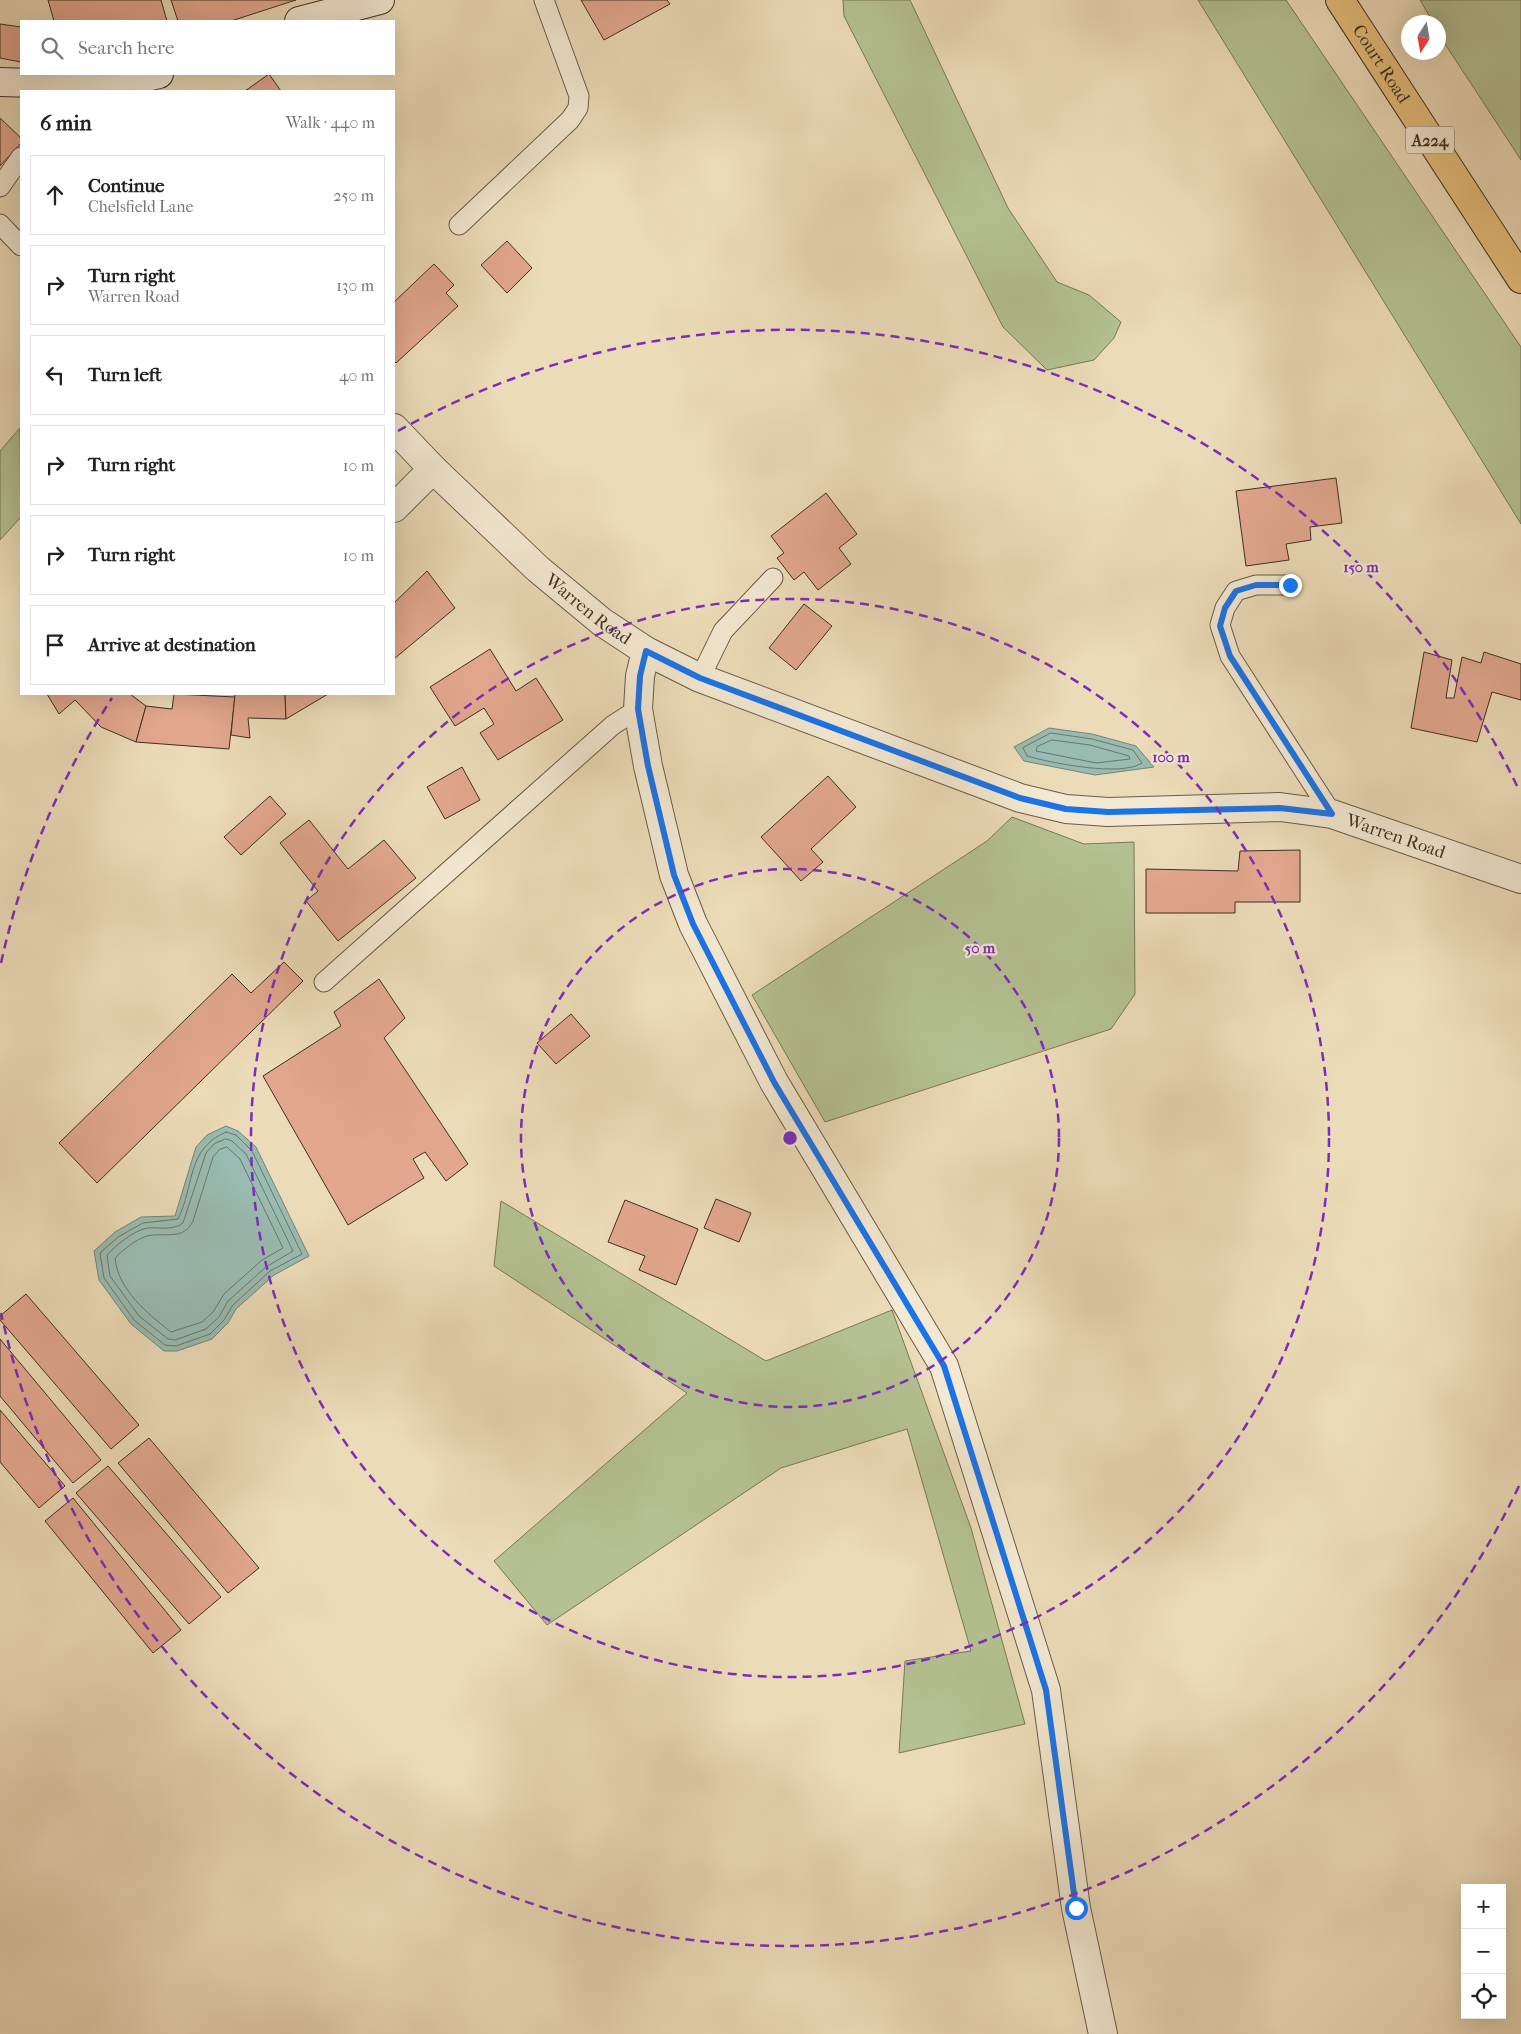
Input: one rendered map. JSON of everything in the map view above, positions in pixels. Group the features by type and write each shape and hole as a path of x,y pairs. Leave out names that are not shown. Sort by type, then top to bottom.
{"main road":[{"name":"Court Road","path":"1340,0 1521,279"}],"street":[{"path":"303,20 380,0"},
{"path":"0,82 124,88 156,75"},
{"name":"Warren Road","path":"395,429 433,469 538,569 602,622 646,651 700,678 1020,798 1066,809 1108,812 1280,808 1332,814 1521,879"},
{"path":"395,507 433,469"},
{"path":"646,651 640,676 638,709 648,766 674,875 693,924 774,1082 944,1366 1046,1690 1076,1908 1103,2034"}],"lane":[{"path":"459,225 570,120 578,108 579,96 544,0"},
{"path":"0,187 20,158"},
{"path":"0,224 20,245"},
{"path":"700,678 723,631 773,578"},
{"path":"1290,585 1256,585 1236,591 1225,608 1220,626 1230,656 1332,814"},
{"path":"324,982 613,725 638,709"}],"green space":[{"path":"843,0 910,0 1008,208 1057,282 1089,295 1121,322 1114,338 1094,360 1047,370 1003,327 844,16"},
{"path":"1198,0 1286,0 1521,347 1521,524"},
{"path":"1420,0 1521,0 1521,160 1446,45 1446,15 1429,15"},
{"path":"20,428 20,518 0,540 0,451"},
{"path":"1012,817 1084,844 1134,842 1135,994 1111,1029 825,1122 752,995 987,841"},
{"path":"501,1201 766,1361 892,1310 971,1528 1025,1724 899,1753 905,1661 971,1651 907,1429 781,1468 547,1625 494,1561 687,1393 494,1266"}],"water":[{"path":"1049,728 1092,734 1136,746 1154,767 1095,775 1024,761 1014,747"},
{"path":"226,1126 238,1131 256,1147 309,1256 274,1275 236,1309 228,1323 212,1339 177,1351 164,1351 131,1324 99,1280 94,1251 115,1232 141,1217 175,1216 196,1147 207,1135"}],"building":[{"path":"48,0 161,0 167,20 54,20"},
{"path":"171,0 296,0 234,20 178,20"},
{"path":"581,0 667,0 670,4 604,40"},
{"path":"0,24 20,27 20,62 0,58"},
{"path":"270,75 280,90 246,90"},
{"path":"0,118 20,137 20,144 0,166"},
{"path":"507,241 532,268 507,293 481,265"},
{"path":"434,264 454,285 446,293 458,306 396,363 395,301"},
{"path":"1336,478 1342,523 1310,527 1311,540 1286,544 1289,560 1246,566 1236,491"},
{"path":"826,493 857,534 839,548 851,564 818,590 804,572 794,580 777,558 784,553 771,536"},
{"path":"427,571 455,608 395,658 395,602"},
{"path":"804,604 832,626 796,670 769,648"},
{"path":"490,649 516,691 536,678 563,720 498,760 480,733 494,724 484,708 455,726 430,687"},
{"path":"1424,652 1452,660 1446,698 1454,698 1462,657 1481,663 1484,652 1521,664 1521,700 1492,692 1477,742 1411,728"},
{"path":"48,695 131,695 146,706 136,742 101,727 75,700 59,714"},
{"path":"174,695 235,697 229,749 136,742 146,706 172,709"},
{"path":"235,695 285,695 286,719 248,718 250,738 231,735"},
{"path":"285,695 326,695 286,719"},
{"path":"462,767 480,800 445,819 427,787"},
{"path":"828,776 856,807 811,849 823,862 801,881 761,837"},
{"path":"270,796 286,814 241,855 224,837"},
{"path":"309,820 348,869 384,840 416,878 338,941 306,901 318,891 280,843"},
{"path":"1300,850 1300,902 1235,902 1235,913 1146,913 1146,869 1238,871 1240,851"},
{"path":"284,962 303,981 97,1183 59,1143 232,974 251,993"},
{"path":"379,979 405,1018 384,1038 468,1164 446,1181 425,1152 413,1159 424,1178 348,1225 263,1076 341,1026 334,1012"},
{"path":"571,1014 590,1036 556,1064 537,1043"},
{"path":"716,1199 751,1213 739,1242 704,1228"},
{"path":"625,1200 698,1229 676,1285 639,1270 645,1256 608,1242"},
{"path":"26,1294 139,1425 111,1449 0,1320 0,1316"},
{"path":"0,1339 101,1460 73,1483 0,1396"},
{"path":"0,1410 65,1486 39,1508 0,1462"},
{"path":"149,1438 259,1568 228,1593 118,1463"},
{"path":"108,1466 221,1597 189,1624 76,1493"},
{"path":"73,1498 181,1630 153,1653 45,1521"}],"route":[{"path":"1076,1908 1046,1690 944,1366 774,1082 693,924 674,875 648,766 638,709 640,676 646,651 700,678 1020,798 1066,809 1108,812 1280,808 1332,814 1230,656 1220,626 1225,608 1236,591 1256,585 1290,585"}]}
